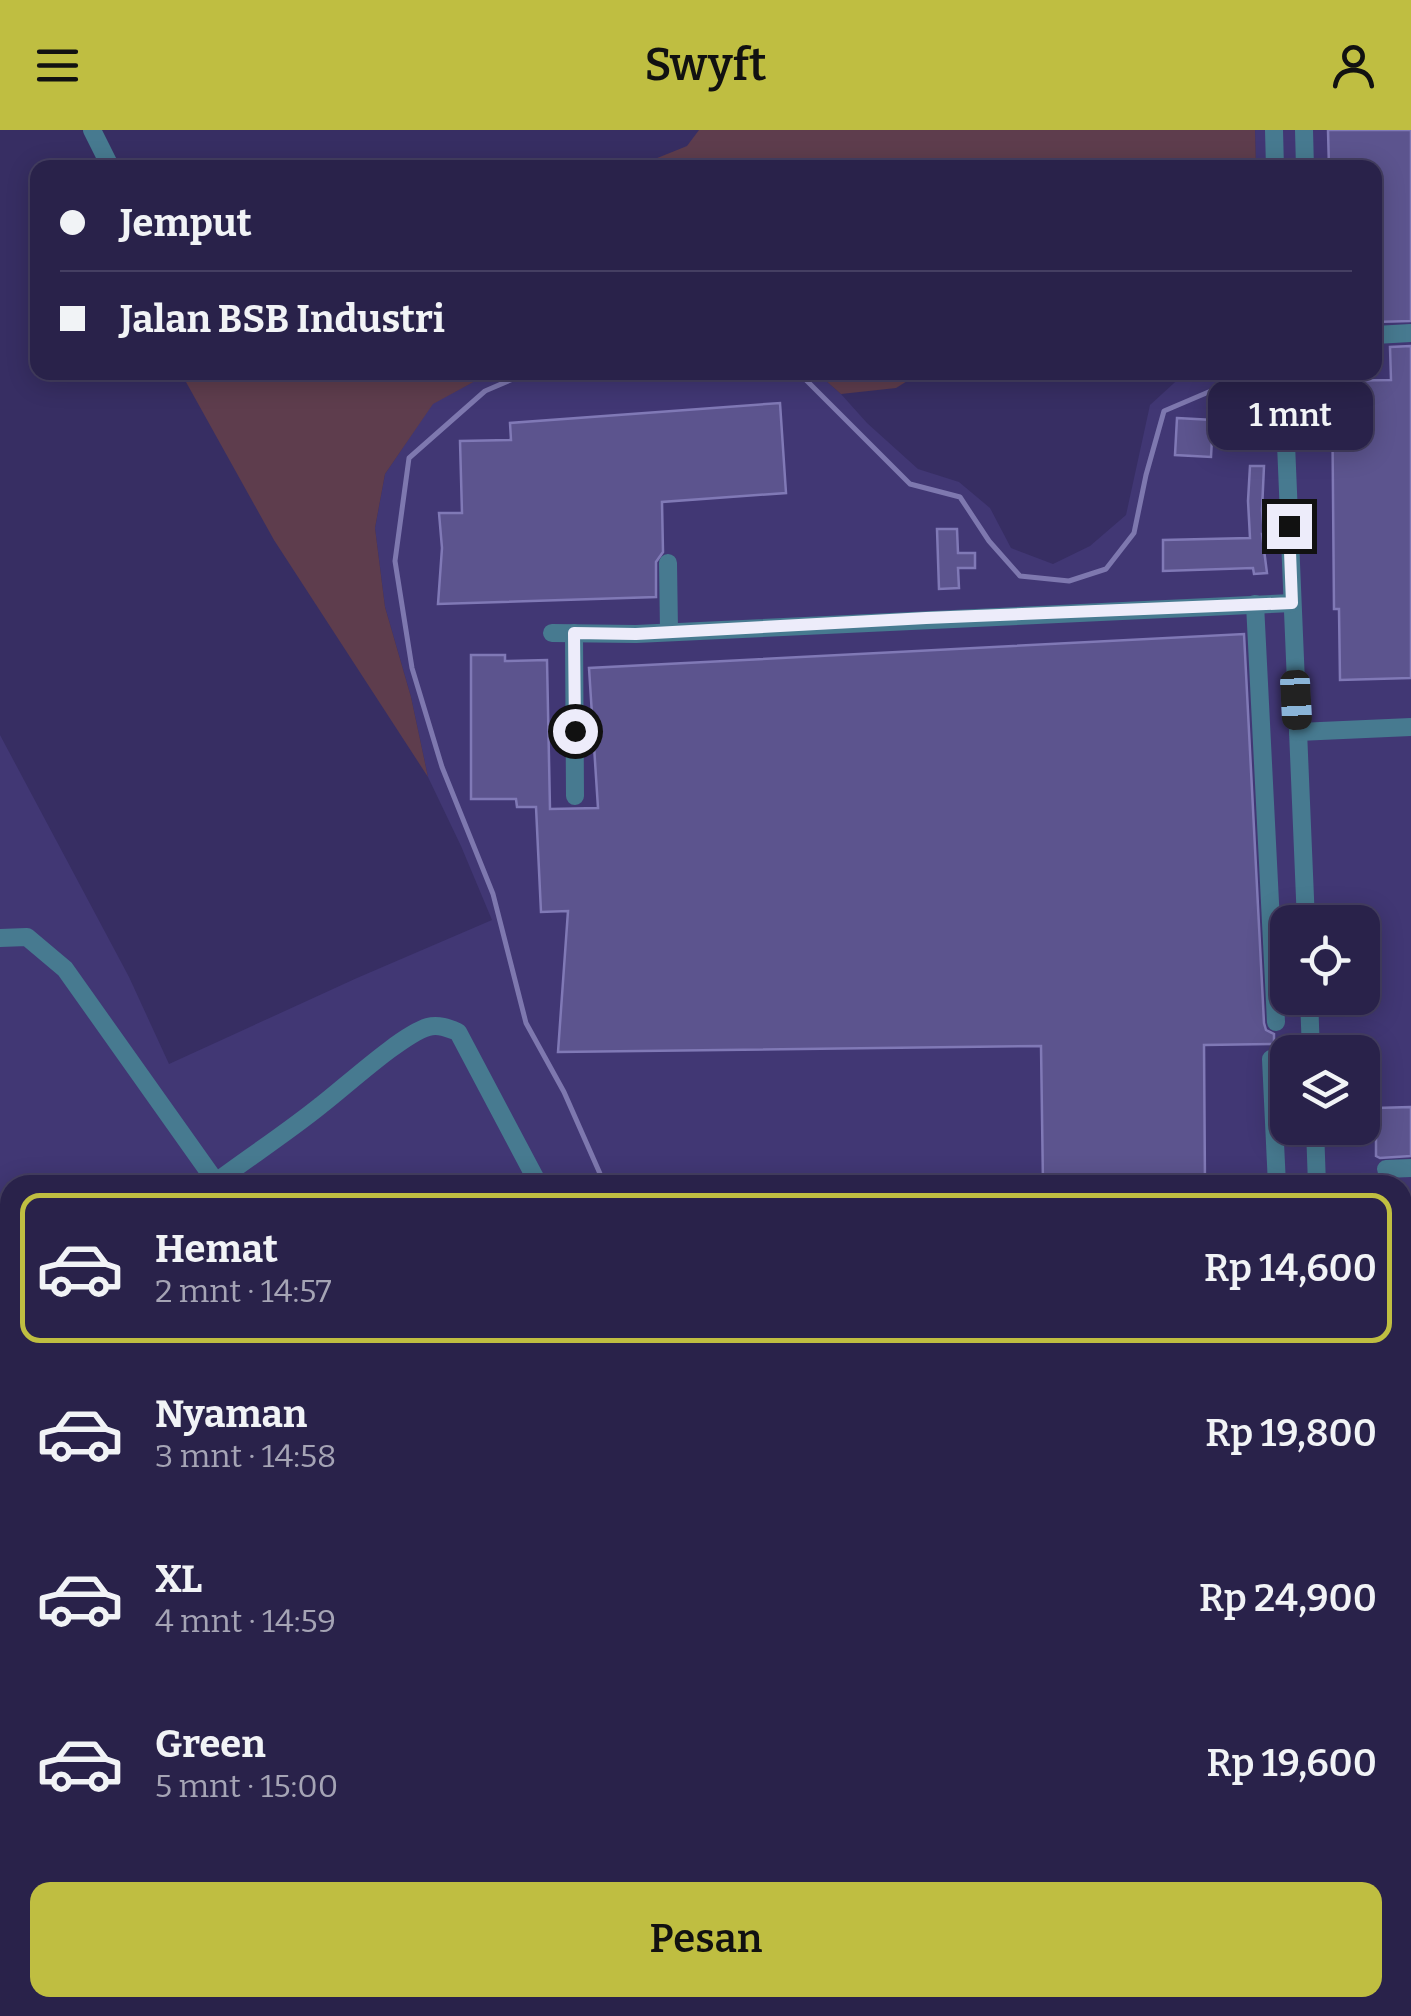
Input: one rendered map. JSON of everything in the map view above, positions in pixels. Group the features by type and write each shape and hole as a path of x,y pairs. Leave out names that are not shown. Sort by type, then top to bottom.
{"street":[{"path":"92,130 107,160"},
{"path":"1274,130 1275,160"},
{"path":"1304,130 1306,160"},
{"path":"1382,335 1411,333"},
{"path":"1283,380 1305,905"},
{"path":"668,562 669,631"},
{"path":"552,633 636,634 1292,603"},
{"path":"1255,604 1276,1022"},
{"path":"574,633 575,796"},
{"path":"1298,732 1411,727"},
{"path":"0,938 27,937 65,969 208,1175"},
{"path":"225,1175 388,1052 431,1025 458,1032 534,1175"},
{"path":"1275,1145 1277,1175"},
{"path":"1315,1145 1316,1175"},
{"path":"1386,1169 1411,1168"}],"shaded area":[{"path":"699,130 1255,130 1256,160 652,160 687,146"},
{"path":"1255,130 1411,130 1411,1175 0,1175 0,735 129,977 169,1064 492,920 428,777 411,697 385,607 375,528 385,474 433,403 477,380 825,380 918,469 959,482 990,508 1011,548 1053,564 1090,546 1126,515 1150,405 1177,380 1382,380 1382,160 1256,160"},
{"path":"185,380 477,380 433,404 385,474 375,528 385,607 411,697 428,777 274,540"},
{"path":"825,380 909,380 896,388 841,394"}],"building":[{"path":"1328,130 1411,130 1411,321 1382,322 1382,160 1329,160"},
{"path":"1411,346 1411,678 1340,680 1339,609 1334,609 1332,381 1391,380 1390,347"},
{"path":"780,403 786,493 662,502 663,552 656,562 656,597 438,604 442,548 439,513 462,513 460,441 511,440 510,423"},
{"path":"1177,418 1213,420 1211,457 1175,455"},
{"path":"1250,466 1264,466 1262,534 1267,573 1254,574 1253,568 1163,571 1163,540 1250,538"},
{"path":"937,529 957,529 958,553 975,553 975,568 958,568 959,588 939,589"},
{"path":"1244,634 1264,1023 1274,1035 1270,1035 1270,1044 1204,1045 1205,1175 1043,1175 1041,1046 558,1052 568,911 541,912 536,807 517,807 516,799 471,799 471,655 505,655 505,661 547,660 550,809 598,808 589,668"},
{"path":"1411,1107 1411,1156 1376,1156 1376,1145 1380,1145 1380,1108"}],"waterway":[{"path":"510,380 485,391 409,458 395,561 412,668 442,767 493,894 526,1023 564,1092 601,1175"},
{"path":"806,380 910,484 960,497 989,541 1020,576 1069,581 1106,569 1134,533 1164,411 1225,385"}],"route":[{"path":"575,731 574,633 636,634 1292,603 1289,526"}]}
